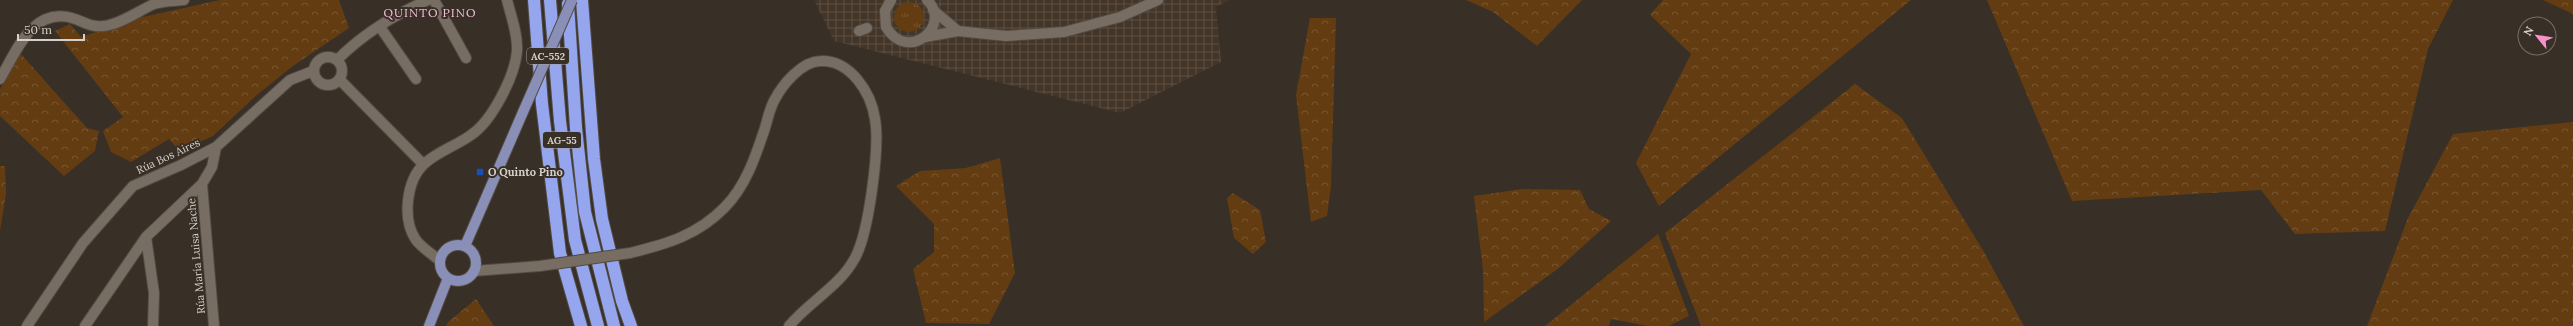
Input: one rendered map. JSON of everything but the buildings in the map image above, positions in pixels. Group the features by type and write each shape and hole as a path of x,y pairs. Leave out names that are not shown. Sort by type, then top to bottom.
{"highway":[{"path":"534,0 542,104 560,253 581,326"},
{"name":"AG-55","path":"550,0 560,121 575,240 598,326"},
{"name":"AG-55","path":"567,0 576,128 585,212 614,326"},
{"path":"582,0 594,159 602,219 622,301 631,326"}],"main road":[{"name":"AC-552","path":"465,246 572,0"},
{"path":"455,244 465,246 474,254 476,259 474,271 470,276 460,281 448,278 441,270 439,260 447,248 455,244"},
{"path":"429,326 448,278"}],"street":[{"path":"0,79 23,39 39,21 55,17 66,18 92,26 105,26 156,3 184,0"},
{"path":"336,60 350,47 380,27 428,0"},
{"path":"434,0 466,58"},
{"path":"439,260 416,240 407,214 410,192 423,164 472,135 486,122 508,81 517,50 514,27 507,0"},
{"path":"927,0 933,10 958,31"},
{"path":"889,1 884,21 894,37 912,42 924,37 958,31 1006,36 1064,32 1114,19 1158,0"},
{"path":"924,37 933,25 933,10"},
{"path":"380,27 416,79"},
{"path":"329,57 336,60 342,70 340,80 332,85 324,85 317,81 313,71 320,59 329,57"},
{"path":"474,271 540,266 630,253 671,243 702,228 726,206 748,174 774,99 791,77 807,66 820,60 833,62 846,69 859,80 869,98 875,119 875,146 866,228 855,258 837,282 789,326"},
{"name":"Rúa Bos Aires","path":"27,326 83,244 133,186 181,165 216,147 290,80 313,71"},
{"path":"340,80 423,164"},
{"path":"84,326 146,237 202,184 212,167 216,147"},
{"name":"Rúa María Luisa Nache","path":"202,184 214,326"},
{"path":"146,237 154,293 153,326"}],"shaded area":[{"path":"814,0 1229,0 1216,7 1221,62 1120,113 834,41"}],"green space":[{"path":"220,0 339,0 349,28 293,66 258,94 213,136 179,151 169,139 131,162 111,152 103,131 123,117 55,31 70,24 81,37 138,18"},
{"path":"1466,0 1582,0 1537,46 1493,12"},
{"path":"1663,0 1911,0 1659,206 1636,163 1691,54 1650,15"},
{"path":"1987,0 2453,0 2428,49 2385,231 2295,234 2261,190 2072,201"},
{"path":"2543,0 2573,0 2573,14"},
{"path":"909,2 920,6 924,17 920,28 909,32 898,28 894,17 898,6"},
{"path":"1310,18 1336,18 1331,186 1327,216 1311,222 1296,95"},
{"path":"20,53 87,128 99,131 95,151 64,176 0,116 0,89"},
{"path":"1855,84 1902,118 1984,252 2024,326 1701,326 1665,233"},
{"path":"2573,122 2573,326 2367,326 2408,218 2453,134"},
{"path":"1000,158 1015,273 989,324 926,323 913,269 934,252 934,224 896,186 920,171 966,168"},
{"path":"0,166 5,166 6,194 0,231"},
{"path":"1522,189 1580,190 1589,209 1611,221 1559,268 1484,322 1483,270 1474,196"},
{"path":"1233,193 1260,210 1266,242 1253,254 1234,238 1227,198"},
{"path":"1658,234 1689,316 1669,326 1648,326 1611,319 1609,326 1545,326"},
{"path":"476,299 494,326 446,326 448,322"}],"place":[{"name":"O Quinto Pino","path":"480,172"}],"district":[{"name":"QUINTO PINO","path":"430,13"}]}
